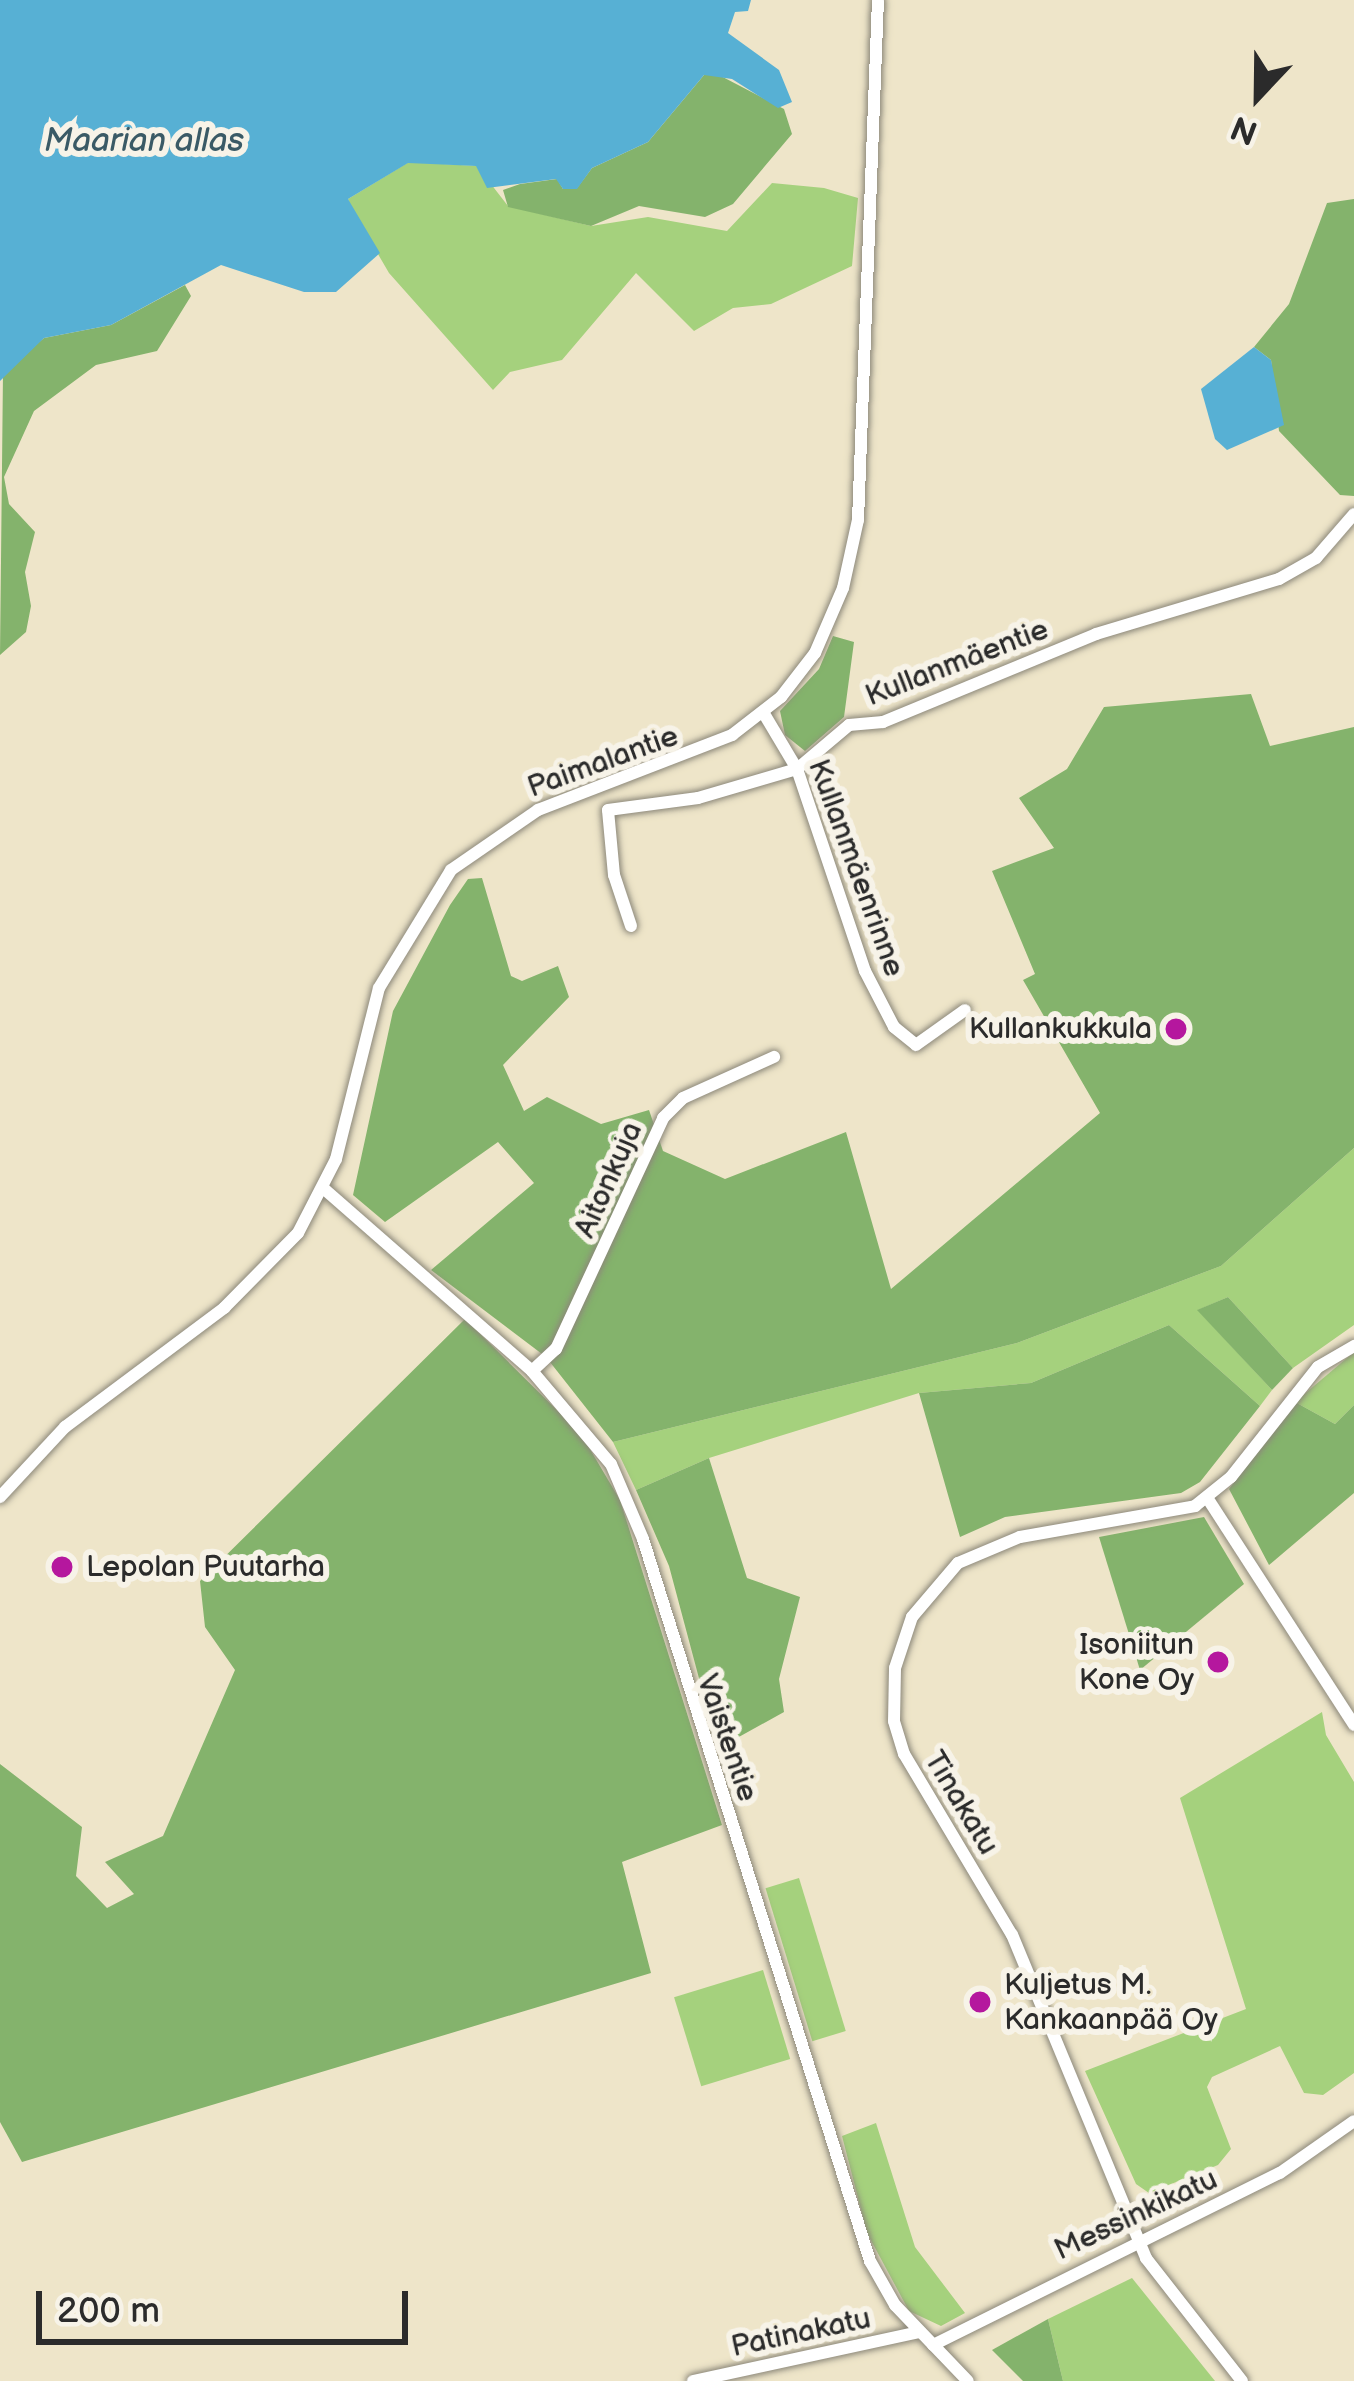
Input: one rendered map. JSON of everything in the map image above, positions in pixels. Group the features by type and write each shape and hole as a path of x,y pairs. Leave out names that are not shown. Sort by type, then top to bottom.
{"street":[{"name":"Paimalantie","path":"0,1496 65,1426 273,1264 323,1188 380,988 452,870 522,818 706,750 763,712 814,655 852,557 877,170 878,0"},
{"name":"Kullanmäentie","path":"631,926 607,837 608,810 698,799 797,769 849,725 883,722 1096,634 1279,579 1316,558 1354,514"},
{"name":"Kullanmäenrinne","path":"763,712 797,769 865,971 894,1027 916,1045 965,1010"},
{"name":"Aitonkuja","path":"532,1370 556,1348 663,1118 683,1098 774,1057"},
{"name":"Vaistentie","path":"323,1188 532,1370 577,1416 630,1503 857,2224 886,2293 968,2381"},
{"path":"1354,1346 1299,1387 1208,1499 1354,1725"},
{"name":"Tinakatu","path":"1208,1499 1180,1511 1019,1537 972,1555 921,1601 895,1668 894,1721 904,1754 1012,1935 1138,2241 1242,2381"},
{"name":"Messinkikatu","path":"933,2345 1280,2173 1354,2121"},
{"name":"Patinakatu","path":"693,2381 920,2332"}],"green space":[{"path":"717,74 784,109 792,134 733,204 705,217 639,206 591,226 508,207 503,190 520,184 557,179 563,189 577,188 592,168 648,142 704,75"},
{"path":"409,162 477,166 508,206 591,226 648,217 727,231 772,183 824,188 858,198 852,266 771,304 733,308 694,331 636,273 562,360 510,372 493,390 389,273 350,206 348,199"},
{"path":"1354,199 1354,496 1340,495 1279,431 1271,360 1254,347 1289,304 1327,203"},
{"path":"185,285 191,296 157,351 96,365 34,411 4,477 9,504 35,532 25,572 31,606 26,632 0,655 3,372 44,338 111,325"},
{"path":"833,636 854,642 844,717 805,751 785,735 780,711 819,669"},
{"path":"1251,694 1270,746 1354,727 1354,1148 1221,1266 1017,1343 613,1442 546,1357 431,1270 534,1183 498,1142 385,1222 353,1195 393,1011 450,905 468,879 482,878 511,976 522,981 558,966 569,997 503,1065 524,1111 547,1097 601,1124 649,1110 663,1151 725,1179 846,1132 891,1289 1100,1113 1023,980 1035,974 992,871 1054,848 1019,798 1067,769 1104,707"},
{"path":"1354,1148 1354,1325 1293,1368 1228,1297 1198,1310 1272,1390 1260,1406 1169,1325 1031,1383 919,1393 709,1458 636,1490 613,1442 1017,1343 1221,1266"},
{"path":"1228,1297 1293,1368 1272,1390 1197,1310"},
{"path":"465,1319 581,1434 620,1500 722,1825 622,1862 651,1973 22,2162 0,2122 0,1764 82,1827 76,1876 107,1908 134,1894 105,1862 163,1836 235,1670 205,1627 200,1581"},
{"path":"1169,1325 1260,1406 1200,1482 1181,1493 1005,1517 960,1537 919,1393 1031,1383"},
{"path":"1354,1352 1354,1405 1335,1424 1295,1402"},
{"path":"1295,1402 1335,1424 1354,1405 1354,1493 1269,1565 1229,1489"},
{"path":"709,1458 747,1578 800,1597 779,1679 784,1712 728,1743 720,1757 669,1566 636,1490"},
{"path":"1204,1517 1244,1584 1140,1670 1099,1537"},
{"path":"1322,1712 1326,1735 1354,1782 1354,2073 1323,2095 1304,2093 1280,2046 1212,2077 1207,2087 1231,2149 1218,2165 1149,2193 1136,2184 1085,2071 1246,2009 1180,1798"},
{"path":"799,1878 846,2031 812,2041 766,1888"},
{"path":"763,1970 790,2059 701,2086 674,1997"},
{"path":"876,2123 915,2247 965,2313 941,2326 909,2311 867,2233 842,2136"},
{"path":"1132,2278 1215,2381 1063,2381 1048,2319"},
{"path":"1048,2319 1063,2381 1023,2381 992,2350"}],"water":[{"name":"Maarian allas","path":"0,0 751,0 748,11 735,12 728,33 779,70 792,102 778,108 732,79 704,75 648,142 592,168 577,189 563,189 556,179 487,188 476,166 408,163 348,199 380,253 336,292 304,292 221,265 111,325 44,338 0,381"},
{"path":"1254,347 1271,360 1284,425 1227,450 1215,439 1201,389"}],"place":[{"name":"Kullankukkula","path":"1176,1029"},
{"name":"Lepolan Puutarha","path":"62,1567"},
{"name":"Isoniitun Kone Oy","path":"1218,1662"},
{"name":"Kuljetus M. Kankaanpää Oy","path":"980,2002"}]}
